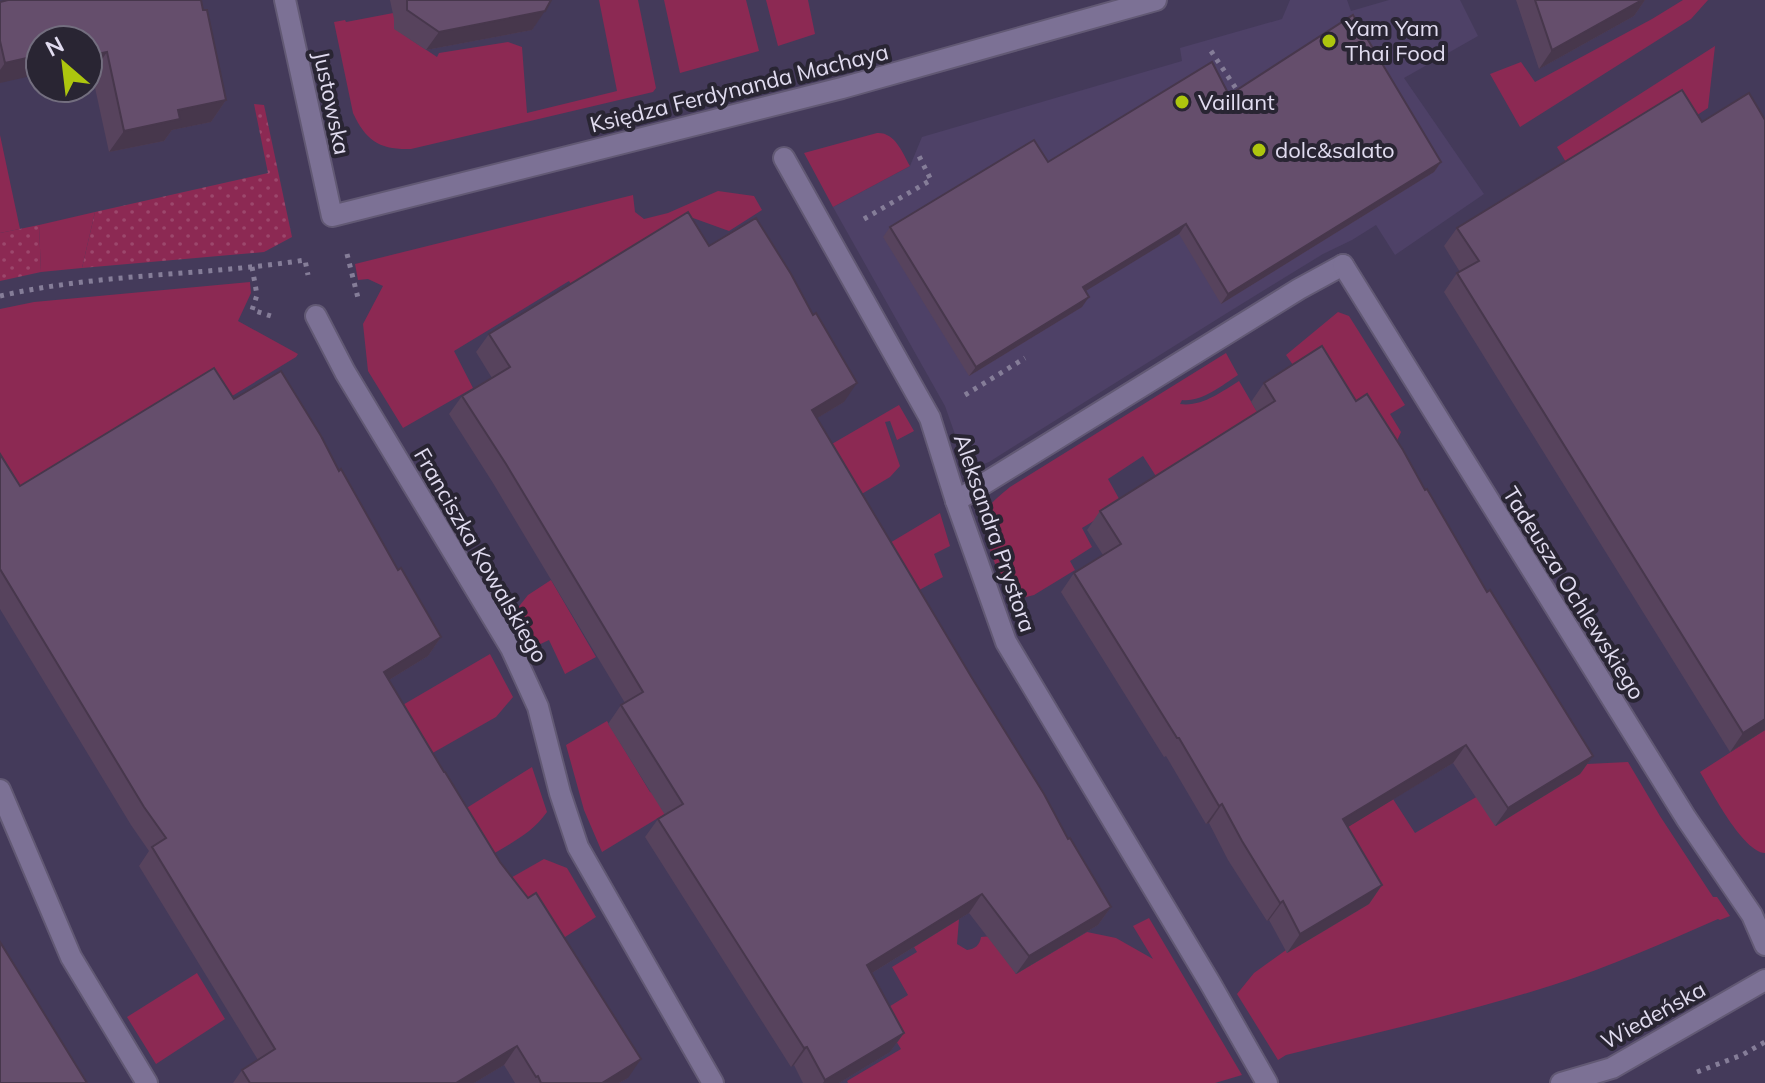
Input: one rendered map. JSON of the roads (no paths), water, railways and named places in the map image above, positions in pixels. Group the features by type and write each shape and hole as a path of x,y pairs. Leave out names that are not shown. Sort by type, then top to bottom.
{"street":[{"name":"Justowska","path":"285,0 332,216"},
{"name":"Księdza Ferdynanda Machaya","path":"332,216 842,88 1156,0"},
{"name":"Aleksandra Prystora","path":"784,158 930,418 1006,642 1267,1083"},
{"name":"Tadeusza Ochlewskiego","path":"956,501 1343,265 1686,818 1752,915 1765,945"},
{"name":"Franciszka Kowalskiego","path":"316,316 345,372 511,648 538,707 560,793 578,847 713,1083"},
{"path":"0,790 71,957 147,1083"},
{"name":"Wiedeńska","path":"1561,1083 1612,1068 1765,980"}],"place":[{"name":"Yam Yam Thai Food","path":"1329,41"},
{"name":"Vaillant","path":"1182,102"},
{"name":"dolc&salato","path":"1259,150"}]}
